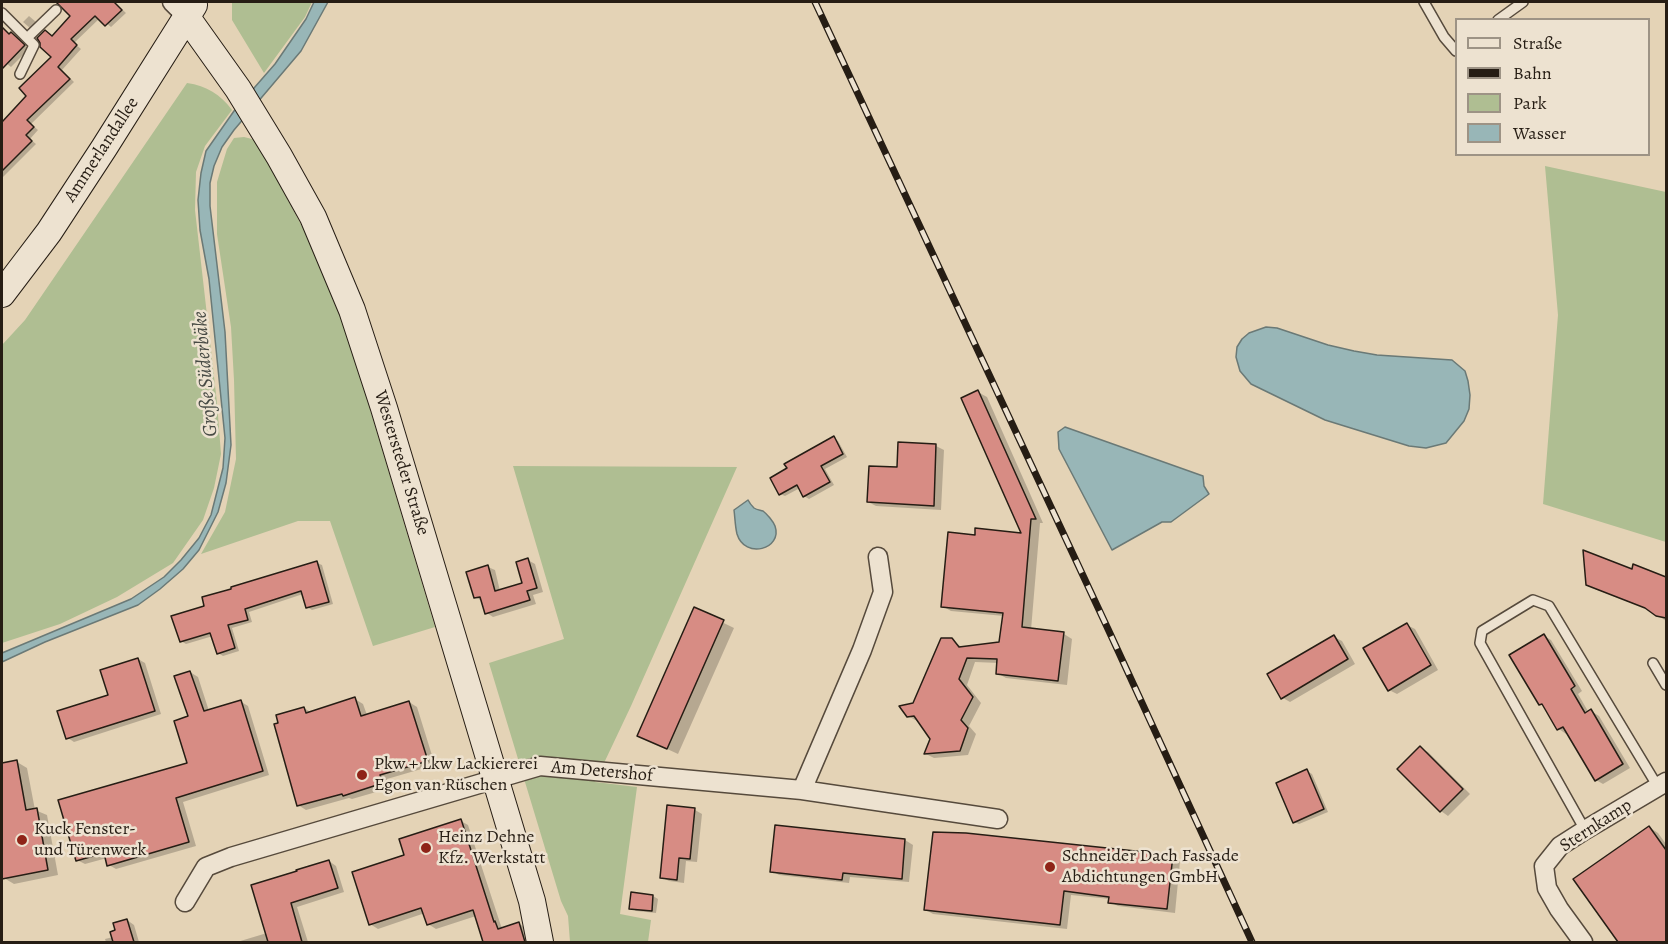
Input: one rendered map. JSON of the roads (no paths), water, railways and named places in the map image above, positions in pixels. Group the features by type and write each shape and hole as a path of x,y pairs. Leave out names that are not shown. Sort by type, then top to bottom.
{"main road":[{"name":"Westersteder Straße","path":"185,6 258,120 313,217 352,310 384,408 532,901 540,942"},
{"name":"Ammerlandallee","path":"2,294 49,232 116,130 185,6"}],"street":[{"path":"802,790 862,650 883,592 878,557"},
{"name":"Am Detershof","path":"185,902 206,867 231,857 540,766 802,790 998,819"},
{"name":"Sternkamp","path":"1583,942 1546,888 1544,866 1560,846 1662,784"}],"lane":[{"path":"1424,2 1444,37 1455,50"},
{"path":"1501,18 1523,2"},
{"path":"27,38 56,10"},
{"path":"2,13 34,45 20,75"},
{"path":"1585,830 1480,643 1482,631 1533,600 1548,606 1662,784"},
{"path":"1653,663 1666,685"}],"water":[{"path":"314,2 328,2 301,51 222,147 210,183 210,206 225,332 231,445 226,483 218,512 199,550 183,569 138,605 45,642 2,662 2,653 131,599 164,577 199,538 211,515 223,468 225,438 209,279 200,230 198,200 201,173 206,151 234,111 275,64 306,19"},
{"path":"1266,327 1277,328 1354,351 1377,355 1452,360 1465,371 1468,381 1469,409 1464,421 1446,443 1426,448 1409,446 1325,420 1251,384 1240,371 1236,357 1237,347 1249,333"},
{"path":"1065,427 1203,476 1204,486 1209,494 1171,522 1162,522 1112,550 1059,449 1058,432"},
{"path":"748,500 754,508 763,511 775,526 774,541 762,548 747,547 737,534 734,510"}],"railway":[{"path":"815,2 1252,942"}],"place":[{"name":"Pkw + Lkw Lackiererei Egon van Rüschen","path":"362,775"},
{"name":"Kuck Fenster- und Türenwerk","path":"22,840"},
{"name":"Heinz Dehne Kfz. Werkstatt","path":"426,848"},
{"name":"Schneider Dach Fassade Abdichtungen GmbH","path":"1050,867"}],"water label":[{"name":"Große Süderbäke","path":"206,374"}]}
